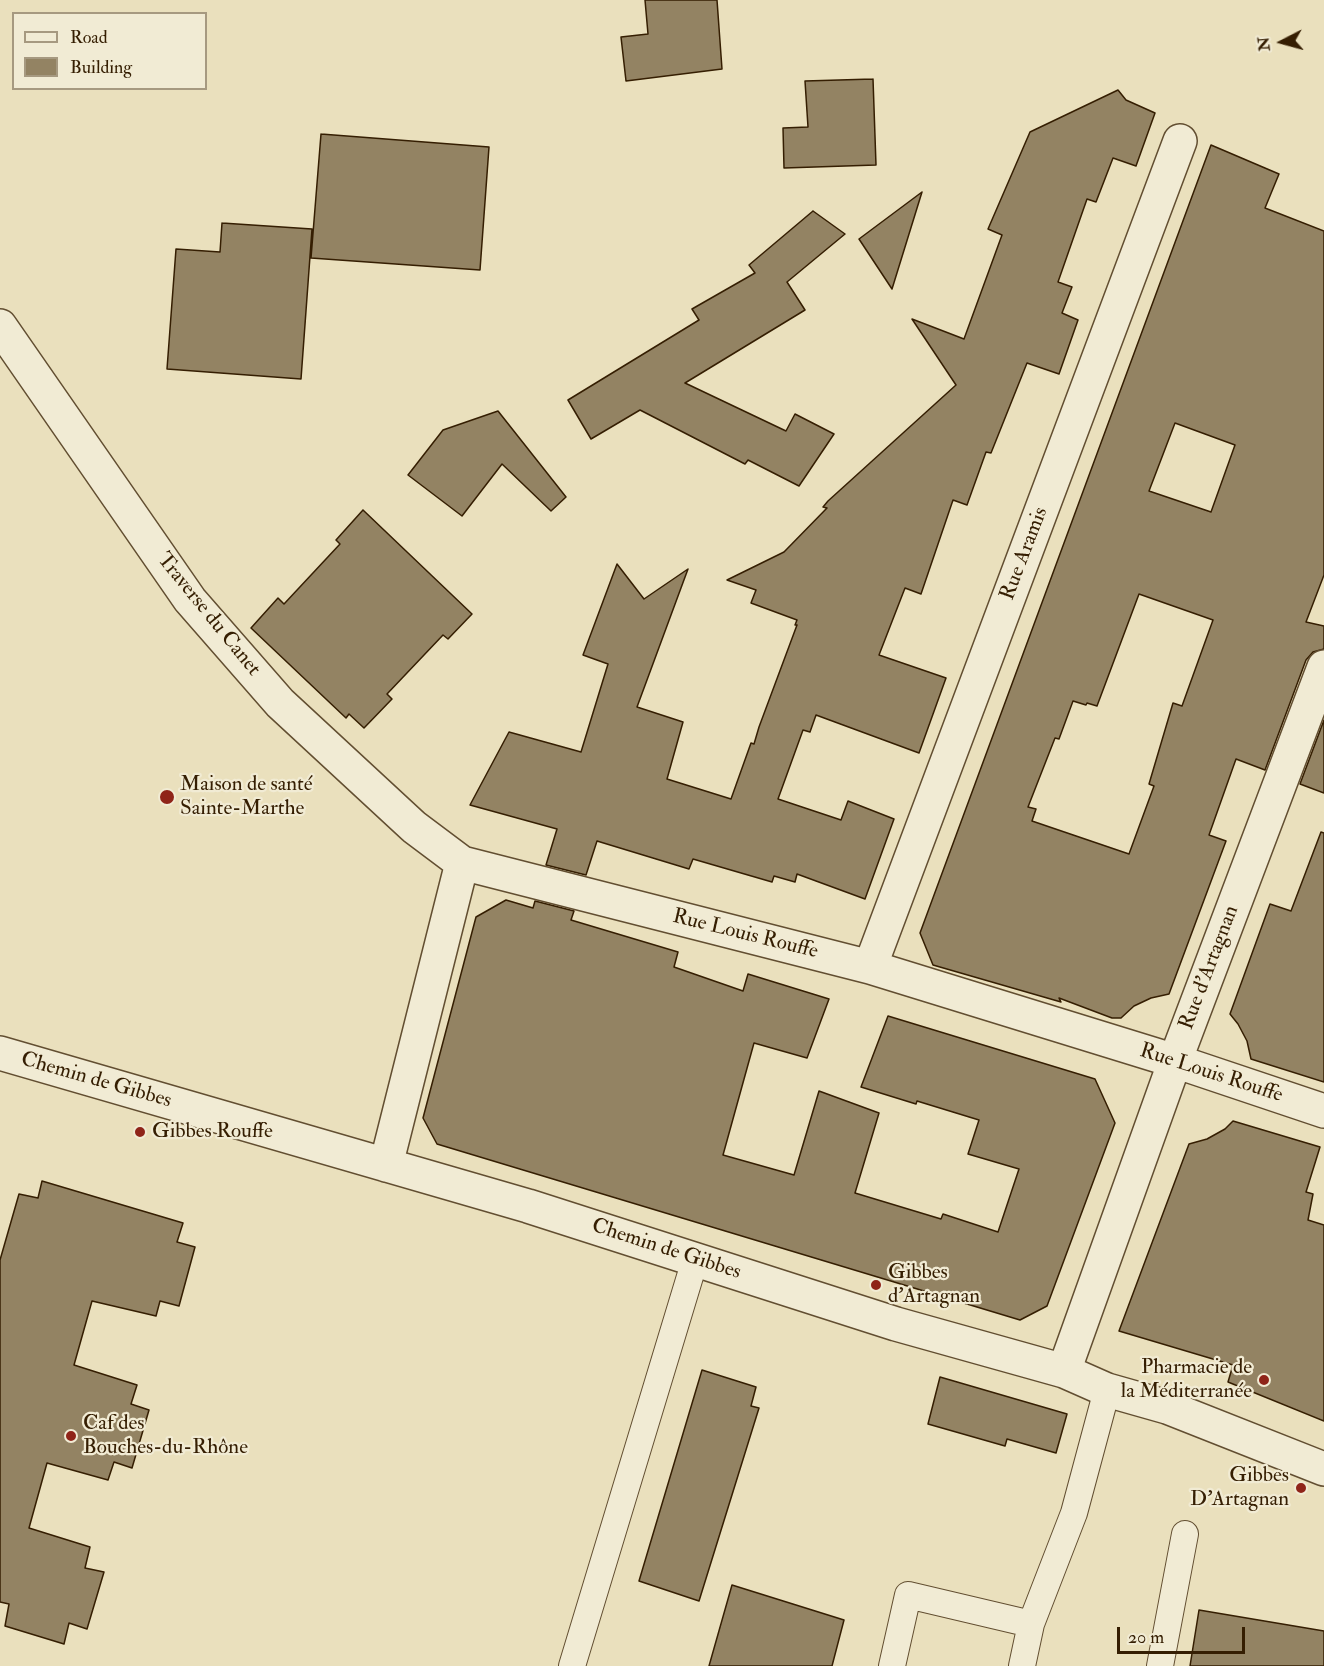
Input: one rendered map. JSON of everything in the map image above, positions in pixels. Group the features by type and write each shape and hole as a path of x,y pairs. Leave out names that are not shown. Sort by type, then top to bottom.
{"street":[{"name":"Rue Aramis","path":"870,967 1180,141"},
{"name":"Traverse du Canet","path":"0,326 190,600 280,703 414,827 462,862"},
{"name":"Rue d'Artagnan","path":"1064,1371 1175,1061 1324,668"},
{"name":"Rue Louis Rouffe","path":"462,862 870,967 1175,1061 1324,1111"},
{"path":"386,1165 462,862"},
{"name":"Chemin de Gibbes","path":"0,1053 528,1206 896,1324 1064,1371 1107,1390 1167,1407 1324,1469"}],"lane":[{"path":"572,1666 695,1260"},
{"path":"1022,1666 1031,1623 1074,1513 1107,1390"},
{"path":"1160,1666 1185,1534"},
{"path":"892,1666 908,1595 1031,1623"}],"building":[{"path":"645,0 717,0 722,69 626,81 621,37 648,34"},
{"path":"873,79 876,165 784,168 783,128 808,127 805,81"},
{"path":"1118,90 1126,100 1155,113 1136,166 1113,158 1096,202 1087,199 1058,282 1072,287 1062,313 1078,320 1059,374 1027,363 991,453 986,452 967,505 953,500 921,594 905,588 879,655 946,678 919,753 816,715 810,732 803,730 778,799 841,820 848,801 894,819 865,899 797,874 795,882 774,876 772,882 693,859 689,869 597,841 586,875 546,865 557,829 470,805 509,732 581,752 608,664 583,655 617,564 644,599 688,569 637,707 683,722 667,779 731,799 751,743 754,744 797,620 751,603 756,590 727,580 784,552 827,508 823,507 828,501 956,385 912,319 964,339 1002,235 988,229 1030,132"},
{"path":"321,134 489,147 480,270 311,258"},
{"path":"1211,145 1279,174 1265,208 1324,231 1324,575 1306,622 1324,626 1324,649 1313,652 1306,660 1265,770 1236,759 1209,835 1226,841 1169,994 1151,998 1134,1006 1121,1018 1112,1018 1059,998 1061,1002 933,965 920,933","holes":["1175,423 1235,445 1211,512 1149,491","1139,594 1213,620 1182,706 1173,703 1149,784 1154,786 1129,854 1032,821 1036,809 1028,807 1055,738 1059,739 1073,701 1097,706"]},
{"path":"922,192 892,289 859,239"},
{"path":"813,211 845,234 787,282 805,310 685,383 786,431 795,414 834,434 799,486 748,460 745,464 640,410 591,439 568,400 699,320 692,309 755,273 749,265"},
{"path":"222,223 312,229 301,379 167,369 176,249 220,252"},
{"path":"498,411 566,497 551,511 502,464 462,516 408,475 443,430"},
{"path":"363,510 472,614 448,639 443,635 387,694 392,699 364,728 349,714 346,718 251,628 278,598 284,604 340,544 336,540"},
{"path":"1324,720 1324,793 1300,784"},
{"path":"1321,832 1324,833 1324,1082 1251,1059 1247,1041 1230,1014 1270,904 1291,911"},
{"path":"506,900 533,908 535,901 574,911 571,920 678,952 674,967 743,991 748,974 829,999 807,1058 754,1043 723,1155 794,1175 819,1091 879,1113 855,1193 941,1219 943,1214 998,1232 1019,1169 968,1154 979,1120 861,1087 888,1016 1095,1079 1115,1123 1047,1306 1020,1320 437,1144 423,1118 476,917"},
{"path":"1233,1121 1320,1147 1306,1192 1313,1194 1308,1220 1324,1225 1324,1421 1228,1382 1233,1365 1119,1331 1189,1144 1207,1139 1225,1129"},
{"name":"Caf des Bouches-du-Rhône","path":"42,1181 183,1223 177,1242 195,1247 179,1306 160,1301 156,1316 92,1301 74,1365 137,1385 131,1404 149,1410 132,1468 114,1462 108,1480 47,1463 29,1528 90,1547 85,1568 104,1572 87,1629 69,1623 64,1644 5,1626 9,1604 0,1602 0,1260 19,1194 38,1198"},
{"path":"702,1370 756,1387 751,1406 759,1408 699,1601 639,1581"},
{"path":"940,1377 1067,1414 1056,1453 1007,1439 1005,1446 928,1424"},
{"path":"732,1585 844,1620 832,1666 709,1666"},
{"path":"1199,1610 1324,1631 1324,1666 1190,1666"}],"place":[{"name":"Maison de santé Sainte-Marthe","path":"167,797"},
{"name":"Gibbes Rouffe","path":"140,1132"},
{"name":"Gibbes d'Artagnan","path":"876,1285"},
{"name":"Pharmacie de la Méditerranée","path":"1264,1380"},
{"name":"Caf des Bouches-du-Rhône","path":"71,1436"},
{"name":"Gibbes D'Artagnan","path":"1301,1488"}]}
